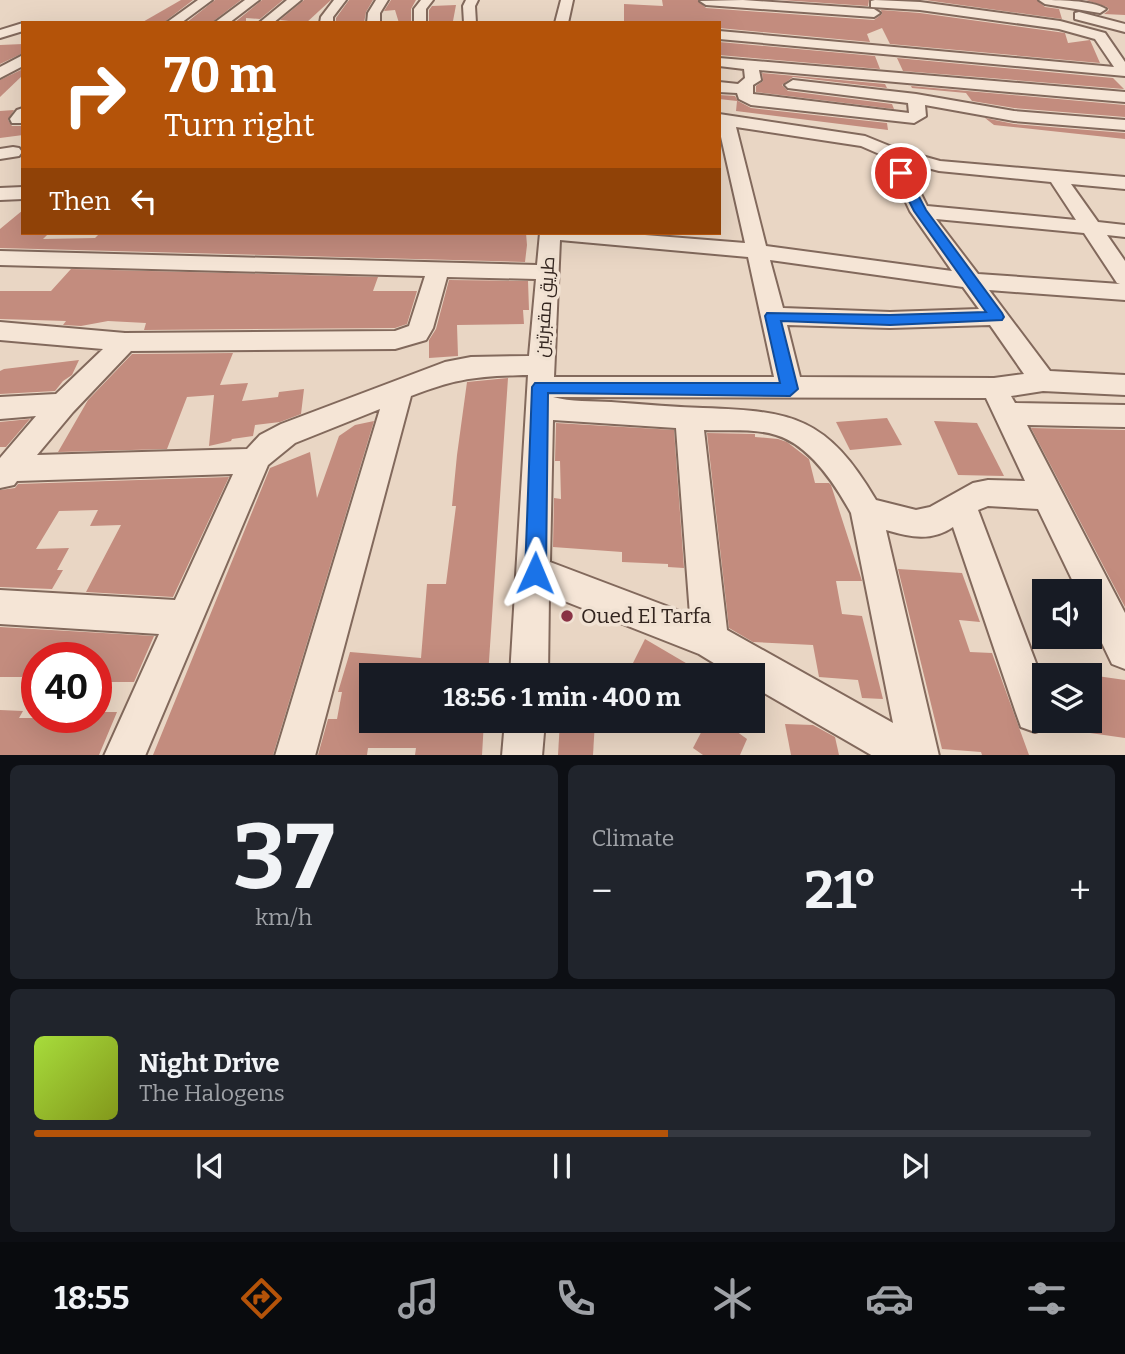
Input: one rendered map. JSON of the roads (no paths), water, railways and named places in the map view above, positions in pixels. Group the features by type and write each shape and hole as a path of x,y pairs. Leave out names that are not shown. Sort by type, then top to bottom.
{"street":[{"path":"175,21 206,0"},
{"path":"223,21 253,0"},
{"path":"268,21 295,0"},
{"path":"324,21 340,0"},
{"path":"373,21 374,13 382,0"},
{"path":"420,21 420,9 427,0"},
{"path":"470,21 469,5 472,0"},
{"path":"562,21 567,0"},
{"path":"1045,0 1125,27"},
{"path":"706,4 876,15 928,8 1087,12 1125,16"},
{"path":"928,8 1000,23 1060,25 1125,44"},
{"path":"1087,12 1125,72"},
{"path":"876,15 886,51"},
{"path":"721,28 772,25"},
{"path":"0,34 21,28"},
{"path":"721,28 886,51 1125,72"},
{"path":"1006,50 1018,64"},
{"path":"0,74 21,60"},
{"path":"721,63 750,78"},
{"path":"750,78 745,96 751,100 914,118 918,116 916,99 1014,116 1125,125"},
{"path":"721,86 750,78 1125,97"},
{"path":"790,389 722,120 865,141 891,153 939,166 1125,183"},
{"path":"891,153 920,211 1043,381"},
{"path":"1057,177 1125,278"},
{"path":"0,194 21,193"},
{"path":"920,211 1125,231"},
{"name":"طريق مقبرتين","path":"530,663 540,386 550,235"},
{"path":"573,235 756,251 971,281 1125,292"},
{"path":"0,258 548,272"},
{"path":"0,331 125,342 380,341 409,338 417,334 425,320 438,270"},
{"path":"772,316 890,320 997,317"},
{"path":"4,475 63,404 125,342"},
{"path":"124,755 254,461 274,439 458,369 690,418 780,425 807,438 856,492 866,511 919,755 875,745 710,640 535,573"},
{"path":"1001,401 1043,381 1125,385"},
{"path":"540,386 790,389 1001,401 1125,416"},
{"path":"295,755 399,390"},
{"path":"1001,401 1125,651"},
{"path":"0,408 63,404"},
{"path":"690,418 710,640"},
{"path":"4,475 254,461"},
{"path":"866,511 916,524 936,521 973,497 988,494 1049,496"},
{"path":"961,506 1032,705"},
{"path":"0,607 186,618"},
{"path":"522,755 525,733"}],"place":[{"name":"Oued El Tarfa","path":"567,616"}]}
